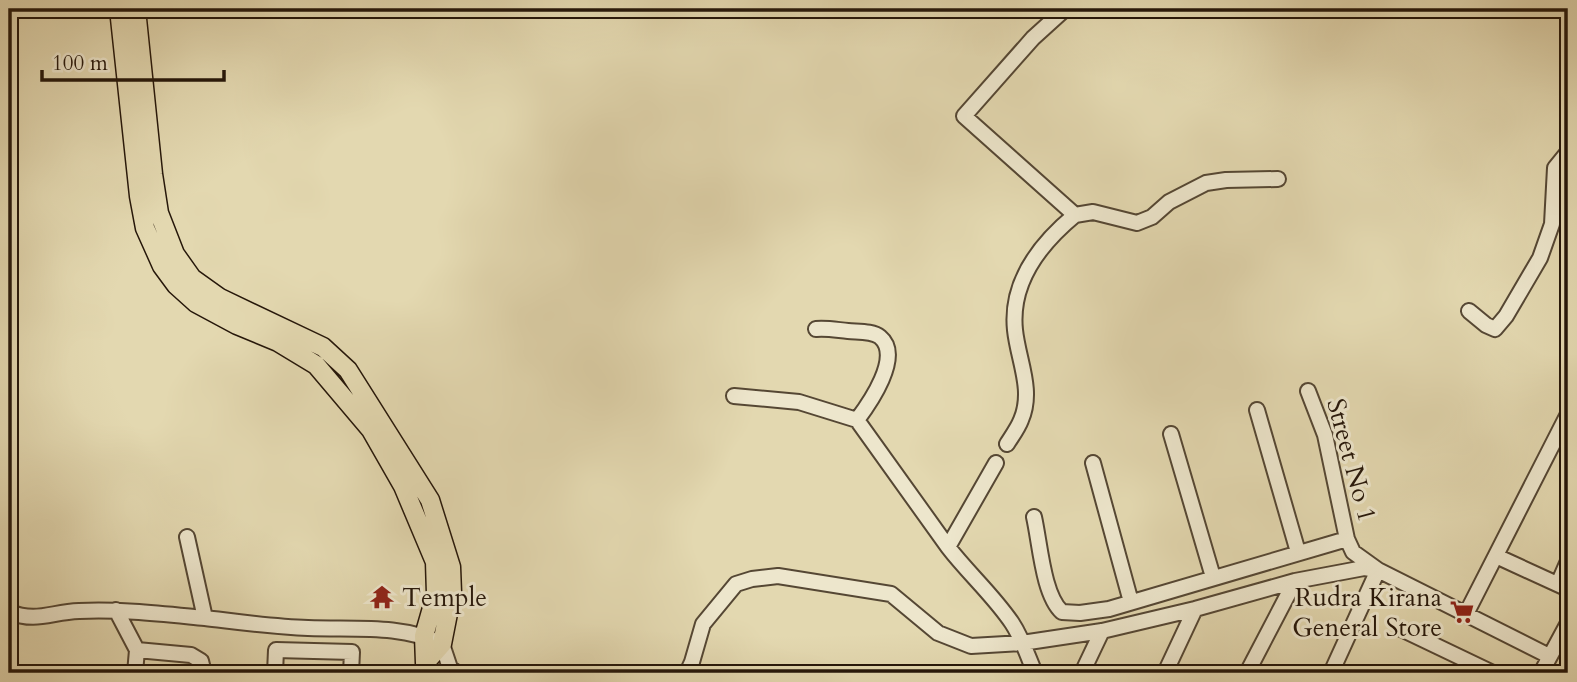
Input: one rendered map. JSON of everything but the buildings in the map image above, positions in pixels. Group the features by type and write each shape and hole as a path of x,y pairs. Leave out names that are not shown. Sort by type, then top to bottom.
{"main road":[{"path":"119,9 139,196 145,228 162,266 176,285 196,303 237,325 278,342 316,365 370,430 403,486 435,562 436,594 424,636 425,668"},
{"path":"136,9 159,213 175,254 192,278 220,298 323,347 348,370 430,500 451,566 452,593 442,644 425,668"}],"street":[{"path":"1065,9 1033,38 964,116 1076,215"},
{"path":"1469,311 1495,329 1506,316 1544,247 1552,224 1555,168 1568,152"},
{"path":"1007,444 1021,421 1026,403 1026,387 1014,328 1017,301 1028,264 1054,233 1076,215 1093,212 1137,223 1152,217 1169,202 1206,183 1278,179"},
{"path":"816,330 827,328 874,334 881,338 887,349 879,387 857,420"},
{"name":"Street No 1","path":"1308,391 1325,435 1347,539 1353,552 1378,570 1549,656"},
{"path":"734,396 799,402 857,420 962,566 990,593 1014,626 1035,673"},
{"path":"1257,410 1298,552"},
{"path":"1466,614 1568,414"},
{"path":"1171,434 1213,577"},
{"path":"948,547 996,463"},
{"path":"1093,463 1131,603"},
{"path":"1034,517 1048,586 1054,605 1062,612 1109,609 1347,539"},
{"path":"187,537 205,618"},
{"path":"1496,556 1563,587 1568,561"},
{"path":"687,673 704,624 736,584 752,579 778,576 891,594 938,633 971,646 1022,643 1102,631 1295,581 1364,568 1378,570 1331,673"},
{"path":"1247,673 1295,581"},
{"path":"1165,673 1195,609"},
{"path":"9,612 26,619 76,611 116,610 305,628 395,629 424,636 442,644 450,668 457,673"},
{"path":"116,610 137,650 135,673"},
{"path":"1541,673 1568,623"},
{"path":"1401,629 1493,673"},
{"path":"1082,673 1102,631"},
{"path":"137,650 191,655 201,661 204,673"},
{"path":"275,673 276,650 352,652 351,673"}],"place":[{"name":"Temple","path":"382,597"},
{"name":"Rudra Kirana General Store","path":"1462,612"}]}
